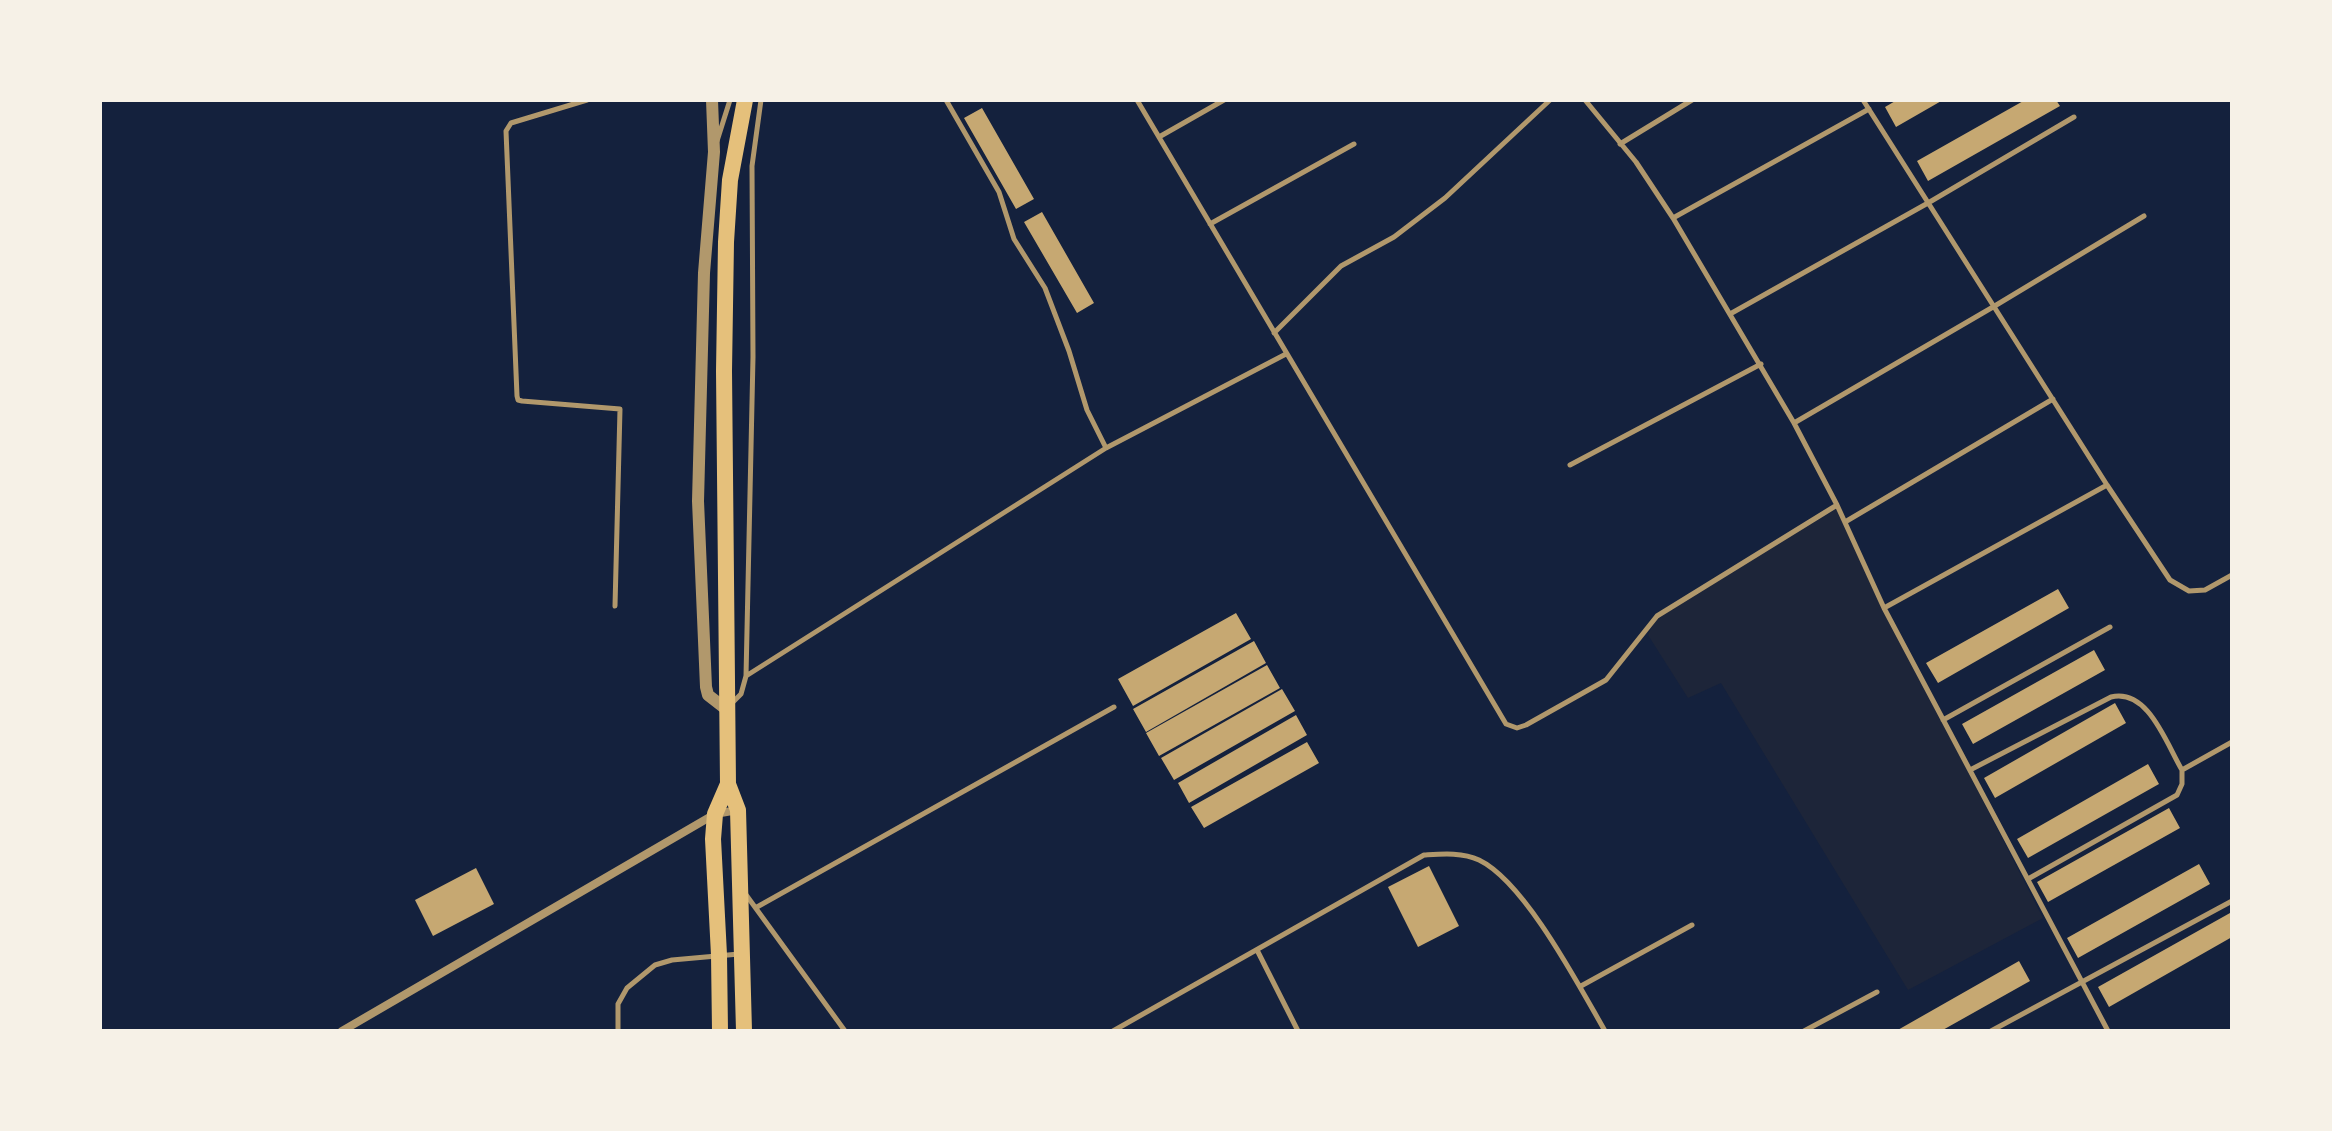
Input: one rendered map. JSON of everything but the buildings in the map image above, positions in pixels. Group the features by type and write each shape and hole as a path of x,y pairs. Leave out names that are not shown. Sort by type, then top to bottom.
{"main road":[{"path":"744,1031 738,810 728,784 726,709 726,242 730,180 745,100"},
{"path":"720,1031 713,839 715,814 728,784"}],"street":[{"path":"712,100 714,152 704,273 698,501 706,687 708,695 726,709"},
{"path":"342,1031 715,814 738,810"}],"lane":[{"path":"587,100 511,123 506,131 517,396 522,401 620,409 615,606"},
{"path":"714,152 730,100"},
{"path":"726,709 741,694 746,676 753,357 752,166 761,100"},
{"path":"946,100 999,192 1014,239 1045,288 1087,410 1106,448"},
{"path":"1137,100 1506,724 1517,728 1606,680 1657,616 1837,505"},
{"path":"1159,137 1224,100"},
{"path":"1274,333 1341,266 1394,237 1445,198 1550,100"},
{"path":"1585,100 1673,218 1761,364 1837,505 1884,608 2108,1031"},
{"path":"1620,144 1692,100"},
{"path":"1863,100 2170,580 2189,591 2205,590 2232,575"},
{"path":"1673,218 1869,109"},
{"path":"1730,314 2074,117"},
{"path":"1210,224 1354,144"},
{"path":"1794,423 2144,216"},
{"path":"746,676 1106,448 1286,354"},
{"path":"1570,465 1761,364"},
{"path":"1845,522 2053,399"},
{"path":"1884,608 2107,485"},
{"path":"1943,720 2110,627"},
{"path":"1970,770 2122,694 2134,697 2145,705 2182,770 2182,784 2177,795 2028,879"},
{"path":"757,907 1114,707"},
{"path":"2182,770 2232,742"},
{"path":"1113,1031 1424,855 1449,854 1479,860 1517,890 1581,986 1605,1031"},
{"path":"741,888 845,1031"},
{"path":"1991,1031 2232,901"},
{"path":"1581,986 1692,925"},
{"path":"1257,950 1298,1031"},
{"path":"618,1031 618,1004 627,988 655,965 672,960 744,954"},
{"path":"1804,1031 1877,992"}],"shaded area":[{"path":"1838,508 1884,608 2043,918 1908,990 1721,683 1688,698 1648,635 1657,616"}]}
